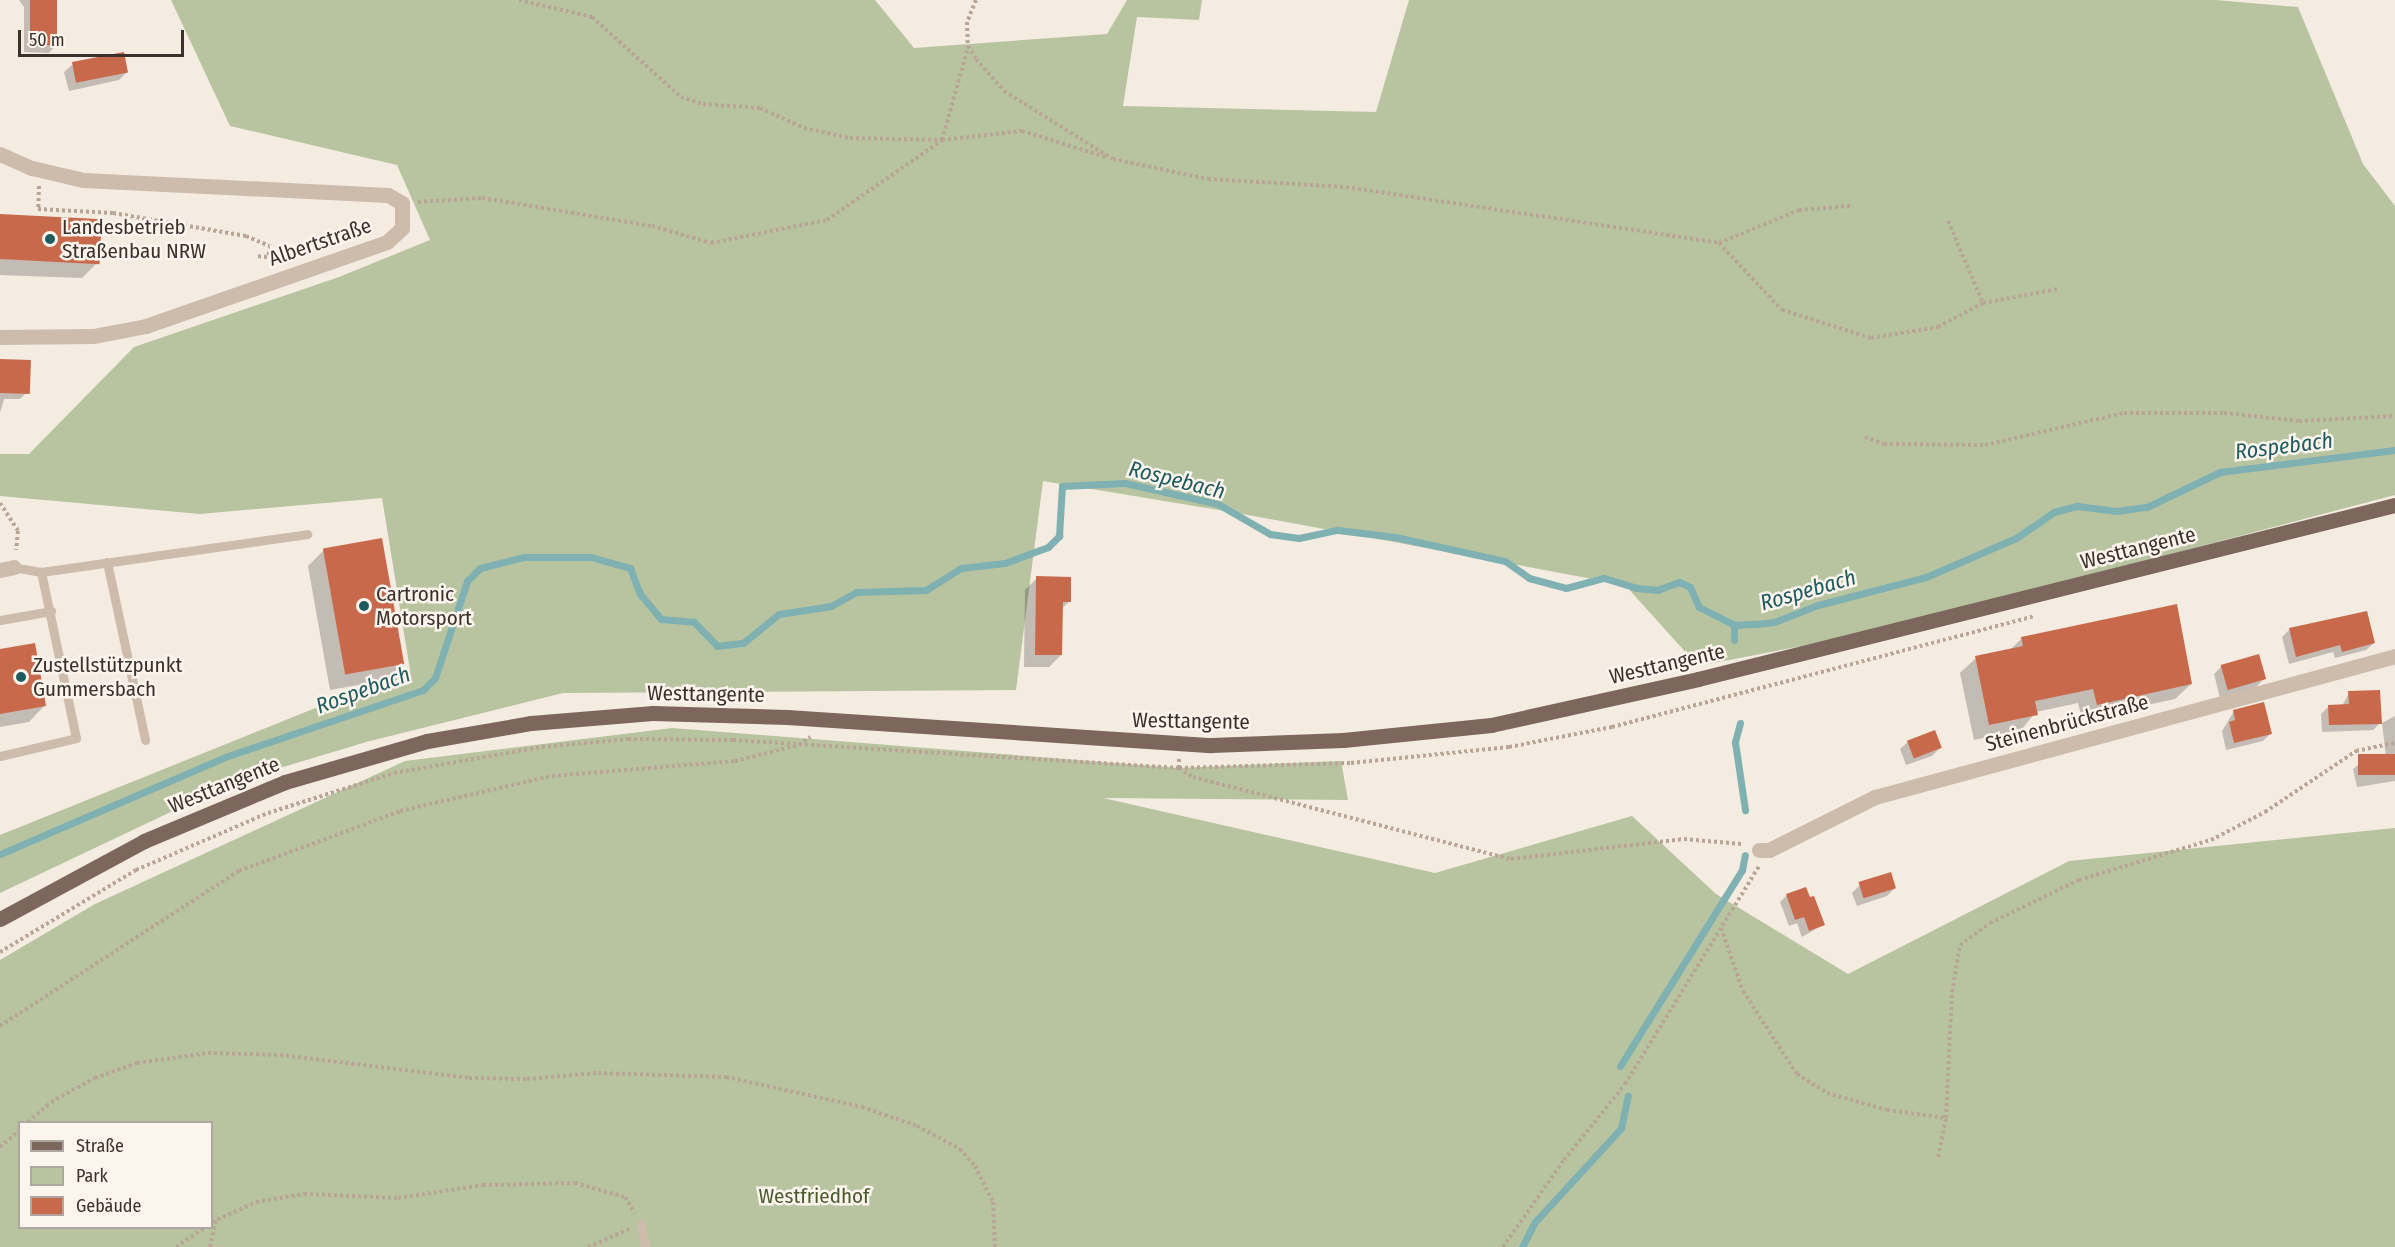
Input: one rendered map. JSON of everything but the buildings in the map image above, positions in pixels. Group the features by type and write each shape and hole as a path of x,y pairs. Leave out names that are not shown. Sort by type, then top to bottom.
{"main road":[{"name":"Westtangente","path":"0,919 144,841 212,811 355,759 427,741 531,723 653,713 835,719 1179,743 1343,741 1491,725 1698,679 2395,505"}],"street":[{"name":"Albertstraße","path":"0,154 39,171 82,180 388,195 402,203 402,228 387,242 146,326 93,336 0,337"},
{"name":"Steinenbrückstraße","path":"1764,850 1875,797 2395,656"}],"lane":[{"path":"7,568 41,572 307,534"},
{"path":"107,562 145,740"},
{"path":"0,756 76,738 51,610 41,572"},
{"path":"0,620 51,610"},
{"path":"641,1224 645,1247"}],"path":[{"path":"519,0 592,17 681,97 703,104 760,108 804,128 850,138 942,140 1022,131 1113,159 1208,179 1347,187 1719,243 1799,210 1851,206"},
{"path":"402,203 482,198 652,226 711,243 827,220 942,140 968,46 967,21 976,0"},
{"path":"968,46 1004,91 1113,159"},
{"path":"39,171 38,209 113,213 246,236 272,247 267,257 255,256"},
{"path":"1948,221 1983,303"},
{"path":"1719,243 1782,310 1871,338 1938,327 1983,303 2058,289"},
{"path":"1865,437 1884,444 1985,445 2124,413 2224,413 2299,421 2395,416"},
{"path":"0,503 18,531 7,568"},
{"path":"0,1026 239,871 389,815 552,776 735,760 799,745 835,719"},
{"path":"1179,743 1179,768 1193,777 1511,859 1684,839 1739,843 1764,850 1721,927 1625,1084 1564,1160 1503,1247"},
{"path":"1938,1157 1946,1118 1952,992 1960,945 1990,923 2079,880 2211,840 2265,812 2356,751 2395,743"},
{"path":"1721,927 1743,992 1797,1074 1827,1094 1887,1110 1946,1118"},
{"path":"29,1121 51,1102 95,1078 137,1063 208,1053 280,1055 469,1078 526,1079 620,1073 726,1077 862,1107 917,1126 960,1149 975,1166 993,1202 995,1247"},
{"path":"0,1147 18,1132"},
{"path":"213,1221 256,1202 304,1194 398,1198 483,1185 575,1183 625,1197 641,1224 588,1247"},
{"path":"210,1247 216,1219"},
{"path":"176,1247 201,1229"}],"green space":[{"path":"171,0 875,0 914,48 1107,34 1127,0 1202,0 1199,20 1137,17 1123,106 1376,112 1409,0 2216,0 2298,7 2363,164 2395,206 2395,495 2042,588 1812,644 1698,666 1625,585 1243,514 1043,481 1016,690 563,693 370,741 236,781 0,893 0,835 410,670 382,498 200,514 0,496 0,454 29,454 134,347 339,277 430,240 397,165 230,126"},
{"name":"Westfriedhof","path":"672,728 1179,768 1341,761 1348,800 1103,798 1435,873 1632,816 1716,894 1848,974 2069,861 2395,828 2395,1247 0,1247 0,960 95,904 405,761"}],"waterway":[{"name":"Rospebach","path":"0,854 225,757 423,690 435,678 467,581 480,568 524,557 591,557 630,568 640,594 661,619 694,622 717,646 743,643 779,614 831,606 856,592 926,590 961,568 1005,563 1048,547 1059,536 1062,486 1125,483 1218,504 1270,534 1299,538 1338,530 1395,537 1505,561 1529,578 1566,588 1604,578 1636,588 1657,590 1679,582 1690,587 1699,607 1734,625 1756,624 1774,622 1818,605 1926,577 2016,538 2054,512 2077,506 2117,511 2147,507 2220,472 2395,450"},
{"path":"1734,625 1734,640"},
{"path":"1740,723 1735,742 1745,810"},
{"path":"1620,1066 1742,870 1745,855"},
{"path":"1522,1247 1535,1222 1621,1128 1628,1096"}],"place":[{"name":"Landesbetrieb Straßenbau NRW","path":"50,239"},
{"name":"Cartronic Motorsport","path":"364,606"},
{"name":"Zustellstützpunkt Gummersbach","path":"21,677"}]}
